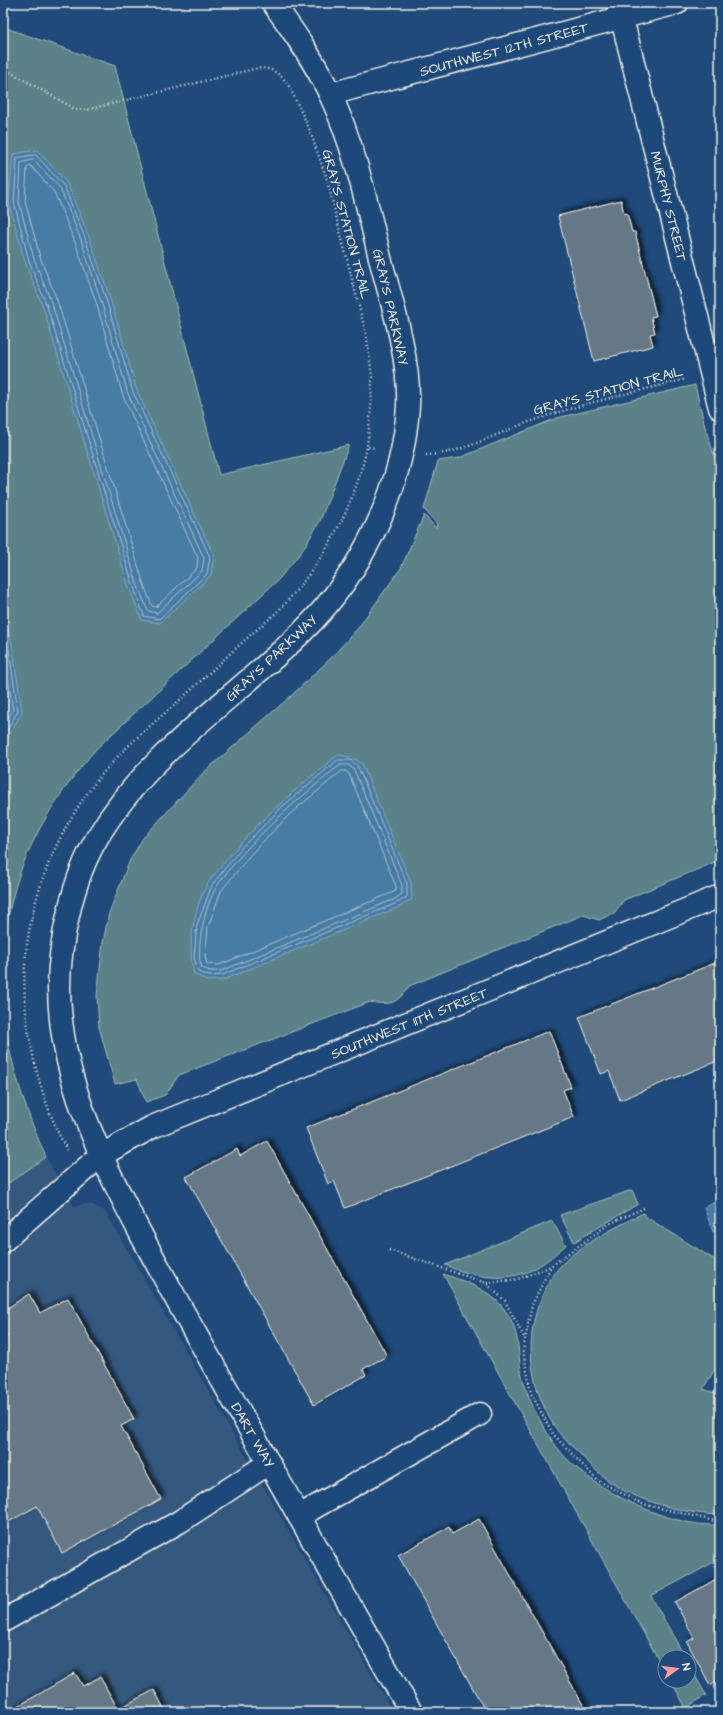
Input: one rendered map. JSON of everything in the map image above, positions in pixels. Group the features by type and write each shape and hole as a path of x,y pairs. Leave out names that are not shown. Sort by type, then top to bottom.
{"street":[{"name":"GRAY'S PARKWAY","path":"100,1156 70,1073 62,1029 59,985 64,935 75,888 95,841 123,799 161,758 306,628 336,591 363,553 382,514 398,465 408,403 399,334 358,170 346,133 330,94 296,35 273,3"},
{"name":"SOUTHWEST 12TH STREET","path":"330,94 619,10 677,3"},
{"name":"MURPHY STREET","path":"619,10 720,408"},
{"name":"SOUTHWEST 11TH STREET","path":"3,1241 100,1156 152,1127 720,896"},
{"name":"DART WAY","path":"100,1156 169,1288 411,1712"},
{"path":"299,1516 480,1414"},
{"path":"3,1621 179,1522 269,1463"}],"path":[{"name":"GRAY'S STATION TRAIL","path":"3,68 75,109 86,110 263,67 272,69 281,76 288,84 308,126 326,176 334,204 367,338 372,377 371,408 367,447 380,448"},
{"name":"GRAY'S STATION TRAIL","path":"420,454 436,454 460,448 549,415 691,378"},
{"path":"486,1283 518,1279 551,1266 609,1224 644,1208"},
{"path":"389,1250 486,1283 505,1300 525,1339"},
{"path":"551,1266 532,1305 523,1350 531,1393 553,1434 597,1480 642,1504 715,1521 720,1520"}],"shaded area":[{"path":"46,1157 74,1206 84,1204 94,1205 105,1211 393,1712 3,1712 3,1187"}],"green space":[{"path":"3,27 115,66 219,475 349,445 320,521 302,551 279,579 97,748 64,789 45,819 22,867 13,895 3,942"},
{"path":"695,385 706,431 720,472 720,860 624,900 614,913 599,920 583,915 409,986 397,1000 393,1002 383,1004 370,1002 179,1075 165,1095 146,1102 137,1079 115,1084 99,1027 97,996 103,942 109,913 130,860 143,838 202,774 292,695 332,657 358,628 401,568 424,515 436,528 437,524 424,509 438,461 459,458 557,418"},
{"path":"3,1006 5,1025 18,1083 31,1121 46,1157 3,1187"},
{"path":"632,1190 638,1204 574,1242 560,1215"},
{"path":"643,1213 646,1217 720,1263 720,1365 713,1372 703,1389 715,1393 715,1407 720,1409 720,1515 695,1513 652,1502 626,1492 611,1483 559,1433 546,1411 538,1392 533,1372 531,1352 532,1332 536,1312 544,1292 554,1274 571,1255 595,1239"},
{"path":"552,1221 566,1245 543,1264 528,1272 504,1277 480,1276 456,1270 445,1265"},
{"path":"443,1274 467,1282 489,1294 501,1305 508,1315 516,1334 521,1372 530,1400 538,1418 548,1434 559,1450 573,1465 590,1479 610,1492 655,1513 678,1520 700,1524 720,1525 720,1559 651,1596 681,1649 657,1649 657,1657"},
{"path":"697,1679 706,1695 686,1708 675,1689 697,1689"}],"water":[{"path":"37,150 67,183 89,237 111,301 137,391 214,556 211,575 160,623 142,620 129,587 43,307 25,262 9,203 13,154"},
{"path":"3,610 13,649 22,712 3,746"},
{"path":"338,755 352,757 362,764 411,883 412,899 399,907 223,980 208,981 194,974 191,940 198,905 208,883 239,845 266,817"},
{"path":"720,1200 720,1229 713,1232 704,1207"}],"building":[{"path":"621,200 624,214 627,213 632,232 635,232 656,316 651,317 655,333 650,334 653,346 594,361 558,216"},
{"path":"720,961 720,1060 620,1100 609,1071 601,1074 579,1017"},
{"path":"549,1031 571,1087 563,1090 574,1117 345,1208 334,1181 328,1184 306,1128"},
{"path":"267,1141 387,1356 363,1369 366,1375 314,1405 186,1177 237,1149 240,1156"},
{"path":"29,1294 40,1313 68,1298 134,1419 121,1426 161,1499 62,1553 37,1506 3,1525 3,1339 8,1336 3,1330 3,1311"},
{"path":"479,1519 587,1712 486,1712 398,1555 449,1527 452,1534"},
{"path":"720,1577 720,1679 710,1685 697,1661 697,1649 691,1649 687,1642 694,1638 675,1602"},
{"path":"75,1673 83,1686 100,1677 118,1709 154,1690 166,1712 8,1712"}]}
